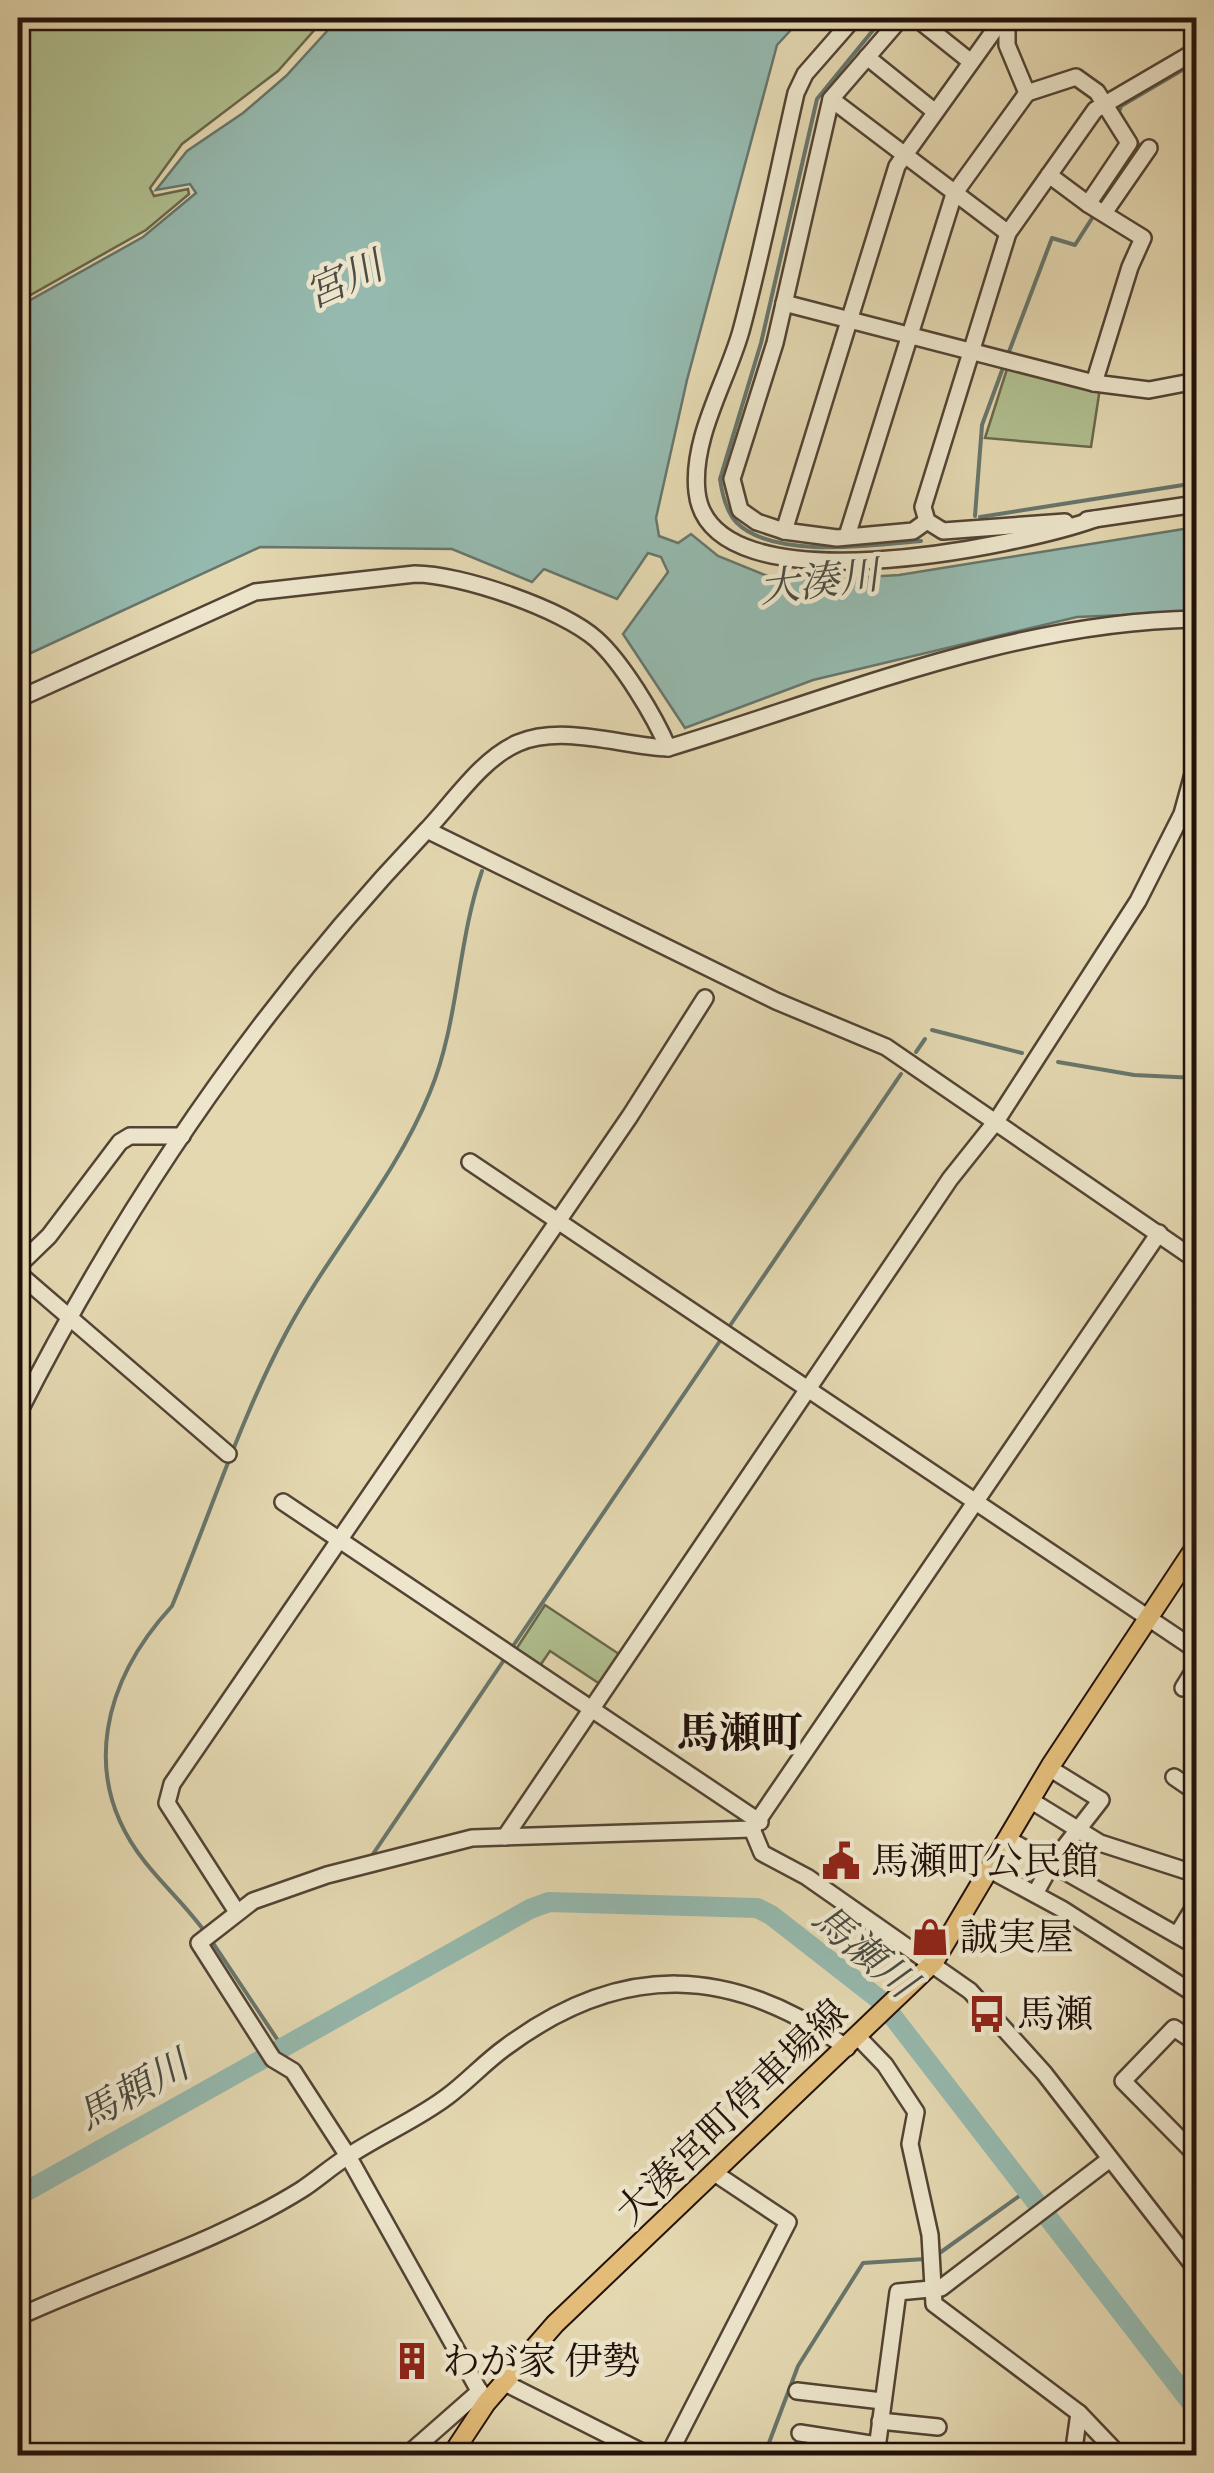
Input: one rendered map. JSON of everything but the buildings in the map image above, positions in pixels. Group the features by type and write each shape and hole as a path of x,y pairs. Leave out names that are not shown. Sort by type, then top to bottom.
{"main road":[{"name":"大湊宮町停車場線","path":"451,2456 483,2397 503,2382 555,2324 934,1962 1049,1768 1196,1546"}],"street":[{"path":"854,18 805,74 796,93 740,333 698,457 696,489 704,516 714,529 747,549 830,563 950,551 1053,534 1094,519"},
{"path":"901,18 831,100 784,303 732,479 740,510 756,522 784,531 847,536 913,531 927,521"},
{"path":"916,18 971,62"},
{"path":"784,531 904,155 1005,18"},
{"path":"1005,18 1007,45 1027,93"},
{"path":"1185,18 1196,31"},
{"path":"927,521 925,501 1008,233 1095,110 1196,52"},
{"path":"867,57 934,111"},
{"path":"847,536 954,194 1027,93 1076,77 1105,104 1128,149 1097,209"},
{"path":"831,100 1008,233"},
{"path":"1097,209 1149,148"},
{"path":"1049,175 1143,238 1094,382"},
{"path":"784,303 1094,382 1149,390 1196,381"},
{"path":"927,521 943,531 1094,519 1196,504"},
{"path":"18,699 256,592 438,574 485,586 598,641 657,723 668,748"},
{"path":"18,1414 68,1314 254,1030 354,905 479,772 516,744 539,737 574,736 668,748 852,685 973,652 1120,623 1196,619"},
{"path":"504,1837 950,1179 997,1120 1164,857 1196,763"},
{"path":"427,830 776,1001 886,1047 1196,1260"},
{"path":"236,1912 168,1802 168,1794 706,998"},
{"path":"182,1136 130,1136 120,1142 49,1236 18,1270 228,1454"},
{"path":"470,1162 1196,1650"},
{"path":"756,1826 1159,1233"},
{"path":"283,1502 591,1709 756,1826 762,1853 807,1877 934,1962 970,1991 1044,2072 1196,2268"},
{"path":"1183,1688 1196,1667"},
{"path":"1035,1894 1052,1864 1101,1800 1049,1768"},
{"path":"1174,1777 1195,1789"},
{"path":"1030,1800 1100,1844 1196,1874"},
{"path":"406,2456 483,2397 348,2156 293,2070 273,2058 199,1942 253,1901 341,1871 472,1838 756,1826"},
{"path":"1008,1838 1196,1946"},
{"path":"990,1870 1196,1995"},
{"path":"1177,1935 1196,1904"},
{"path":"18,2318 300,2191 348,2156 445,2099 506,2047 552,2018 632,1988 660,1982 720,1986 852,2042 885,2065 916,2112 910,2144 932,2260 934,2304 950,2320 1079,2413 1120,2456"},
{"path":"1196,2041 1174,2028 1123,2081 1196,2155"},
{"path":"800,2433 877,2450 896,2295 902,2290 941,2288 1110,2159"},
{"path":"668,2456 788,2222 716,2174"},
{"path":"503,2382 650,2456"},
{"path":"798,2391 882,2402"},
{"path":"1074,2456 1079,2413"},
{"path":"880,2421 938,2427"}],"green space":[{"path":"18,18 325,18 278,71 182,144 150,188 154,196 188,189 189,194 146,230 18,302"},
{"path":"1007,369 1100,388 1091,447 985,438"},
{"path":"545,1605 622,1656 603,1686 550,1651 537,1670 513,1654"}],"water":[{"path":"339,18 802,18 777,45 687,380 656,518 659,536 678,543 691,534 718,556 770,577 816,580 899,575 1196,527 1196,612 1077,617 813,680 685,728 623,634 668,572 661,557 648,553 617,599 544,569 532,582 452,549 260,547 18,659 18,307 143,237 196,193 190,184 156,190 187,151 243,113 286,76"}],"waterway":[{"name":"大湊川","path":"883,18 817,99 761,343 720,479 727,507 736,522 774,542 852,547 921,541"},
{"path":"1101,203 1140,147 1119,112 1121,106 1196,62"},
{"path":"1007,357 1052,238 1075,245 1096,212"},
{"path":"975,516 982,425 1004,365"},
{"path":"980,517 1196,483"},
{"path":"205,1932 145,1862 124,1829 111,1796 106,1762 116,1696 149,1634 172,1606 240,1433 286,1333 416,1124 440,1065 467,926 482,871"},
{"path":"932,1030 1022,1053"},
{"path":"916,1052 925,1039"},
{"path":"1058,1062 1134,1075 1196,1078"},
{"path":"727,1330 901,1074"},
{"path":"511,1649 722,1338"},
{"path":"371,1857 506,1657"},
{"name":"馬瀬川","path":"18,2196 530,1909 549,1902 757,1908 880,2000 1196,2409"},
{"path":"211,1940 283,2048"},
{"path":"934,2257 1029,2189"},
{"path":"764,2456 798,2366 863,2263 925,2259"}],"place":[{"name":"馬瀬町公民館","path":"841,1861"},
{"name":"誠実屋","path":"930,1937"},
{"name":"馬瀬","path":"987,2014"},
{"name":"わが家 伊勢","path":"412,2361"}],"district":[{"name":"馬瀬町","path":"740,1733"}],"water label":[{"name":"宮川","path":"344,280"},
{"name":"馬頼川","path":"133,2091"}]}
